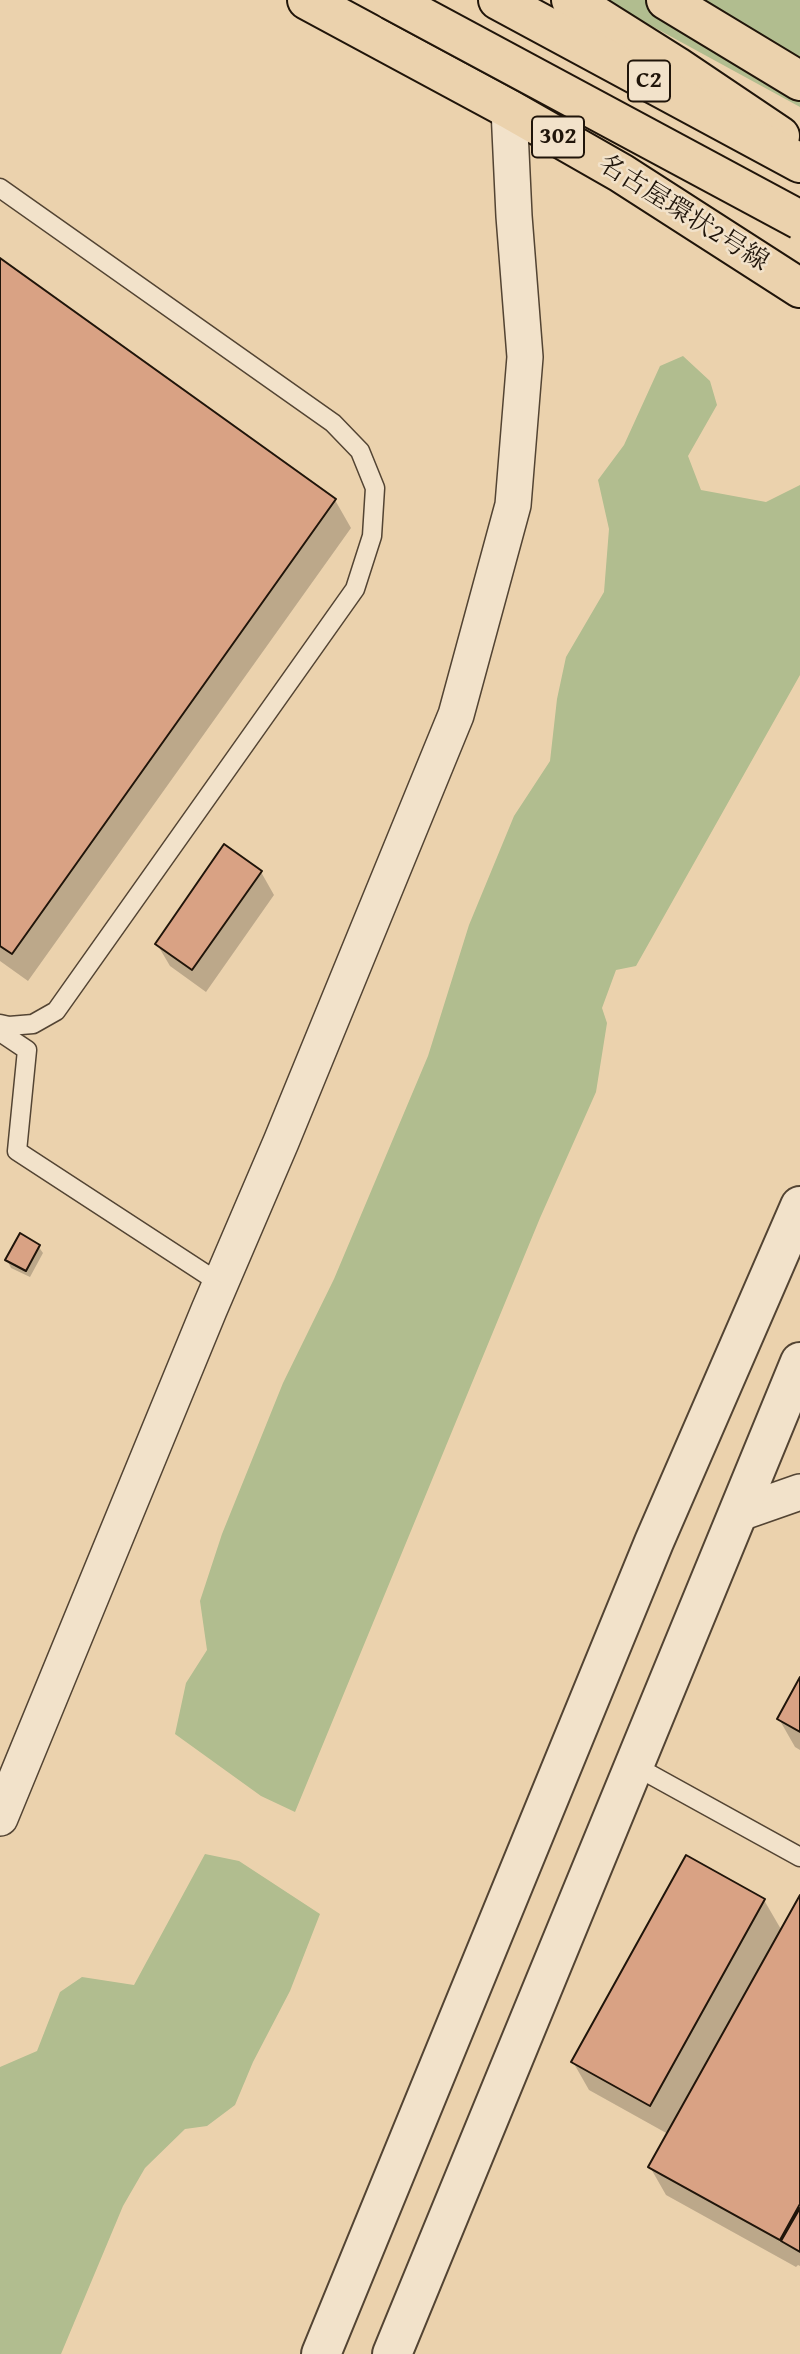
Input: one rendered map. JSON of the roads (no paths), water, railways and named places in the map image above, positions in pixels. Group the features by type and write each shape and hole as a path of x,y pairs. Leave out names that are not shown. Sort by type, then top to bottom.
{"highway":[{"name":"名古屋環状2号線","path":"307,0 621,173 800,288"},
{"name":"C2","path":"391,0 800,220"},
{"path":"426,0 640,125 800,230"},
{"name":"C2","path":"498,0 800,163"},
{"path":"571,0 676,66 800,150"},
{"path":"666,0 800,81"}],"street":[{"path":"0,1818 456,715 513,505 525,357 509,109"},
{"path":"321,2354 654,1542 800,1206"},
{"path":"392,2354 800,1363"},
{"path":"740,1513 800,1492"}],"lane":[{"path":"0,188 333,424 360,451 375,488 372,536 355,589 56,1011 33,1024 0,1024"},
{"path":"0,1032 27,1050 17,1151 221,1284"},
{"path":"635,1766 800,1857"}]}
